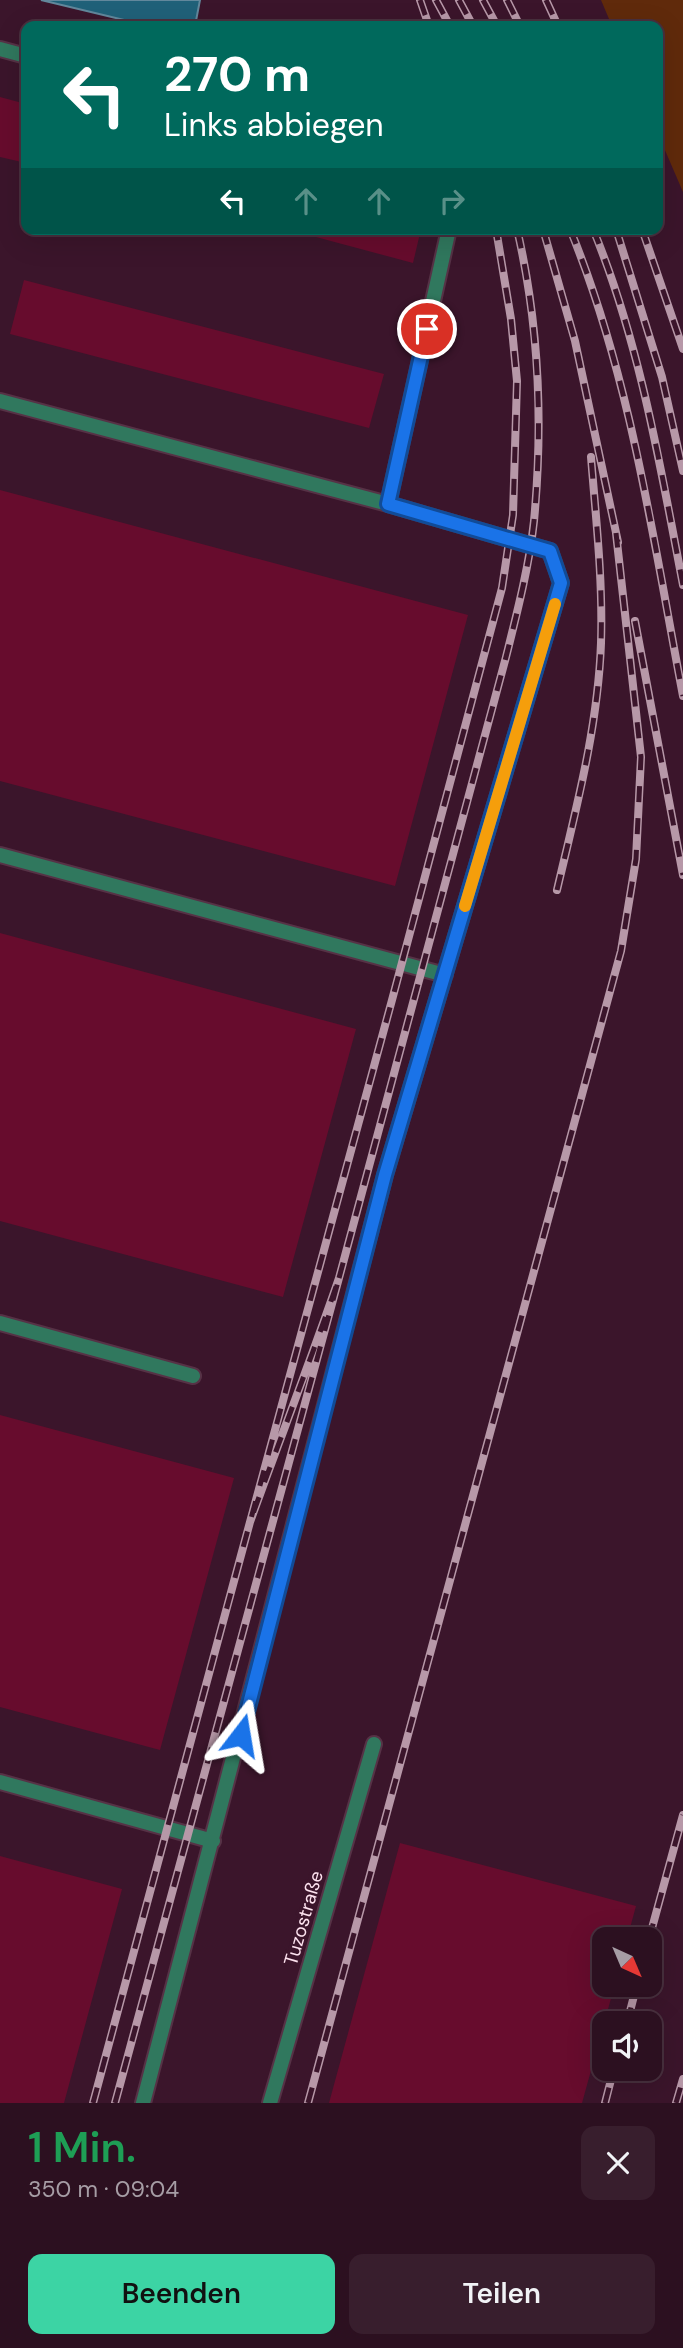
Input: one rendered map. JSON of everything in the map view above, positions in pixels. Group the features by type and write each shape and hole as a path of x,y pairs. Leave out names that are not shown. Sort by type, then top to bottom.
{"lane":[{"path":"0,49 21,55"},
{"path":"388,504 448,235"},
{"path":"0,401 388,504 550,551 561,583 385,1175 143,2103"},
{"path":"0,855 445,975"},
{"path":"0,1324 193,1376"},
{"name":"Tuzostraße","path":"270,2103 374,1744"},
{"path":"0,1782 213,1841"}],"shaded area":[{"path":"601,0 683,0 683,192 663,146 663,21 610,21"}],"water":[{"path":"41,0 200,0 196,21 128,21"}],"building":[{"path":"0,97 21,103 21,162 0,157"},
{"path":"308,235 420,235 413,263"},
{"path":"24,280 384,374 369,428 10,334"},
{"path":"0,490 468,615 395,886 0,781"},
{"path":"0,933 356,1029 283,1297 0,1221"},
{"path":"0,1415 234,1478 160,1750 0,1707"},
{"path":"400,1843 636,1906 630,1927 592,1927 592,1997 611,1997 608,2011 592,2011 592,2067 582,2103 329,2103"},
{"path":"0,1856 122,1889 64,2103 0,2103"}],"railway":[{"path":"420,0 427,21"},
{"path":"436,0 447,21"},
{"path":"459,0 470,21"},
{"path":"483,0 494,21"},
{"path":"507,0 518,21"},
{"path":"546,0 556,21"},
{"path":"115,2103 339,1278 250,1522 502,588 513,515 517,381 511,319 497,235"},
{"path":"339,1278 506,657 529,555 537,485 537,375 530,301 518,235"},
{"path":"545,235 575,341 618,542"},
{"path":"572,235 591,285 625,401 683,696"},
{"path":"595,235 624,316 636,360 657,450 683,585"},
{"path":"618,235 662,377 683,471"},
{"path":"644,235 683,349"},
{"path":"557,890 585,768 599,674 601,596 591,457"},
{"path":"308,2103 621,951 636,859 641,757 616,533"},
{"path":"635,621 683,875"},
{"path":"93,2103 250,1522"},
{"path":"652,1927 683,1815"},
{"path":"630,2011 634,1997"},
{"path":"676,2103 683,2079"},
{"path":"605,2103 611,2081"}],"slow traffic":[{"path":"465,906 555,604"}],"route":[{"path":"241,1735 385,1175 561,583 550,551 388,504 427,329"}]}
